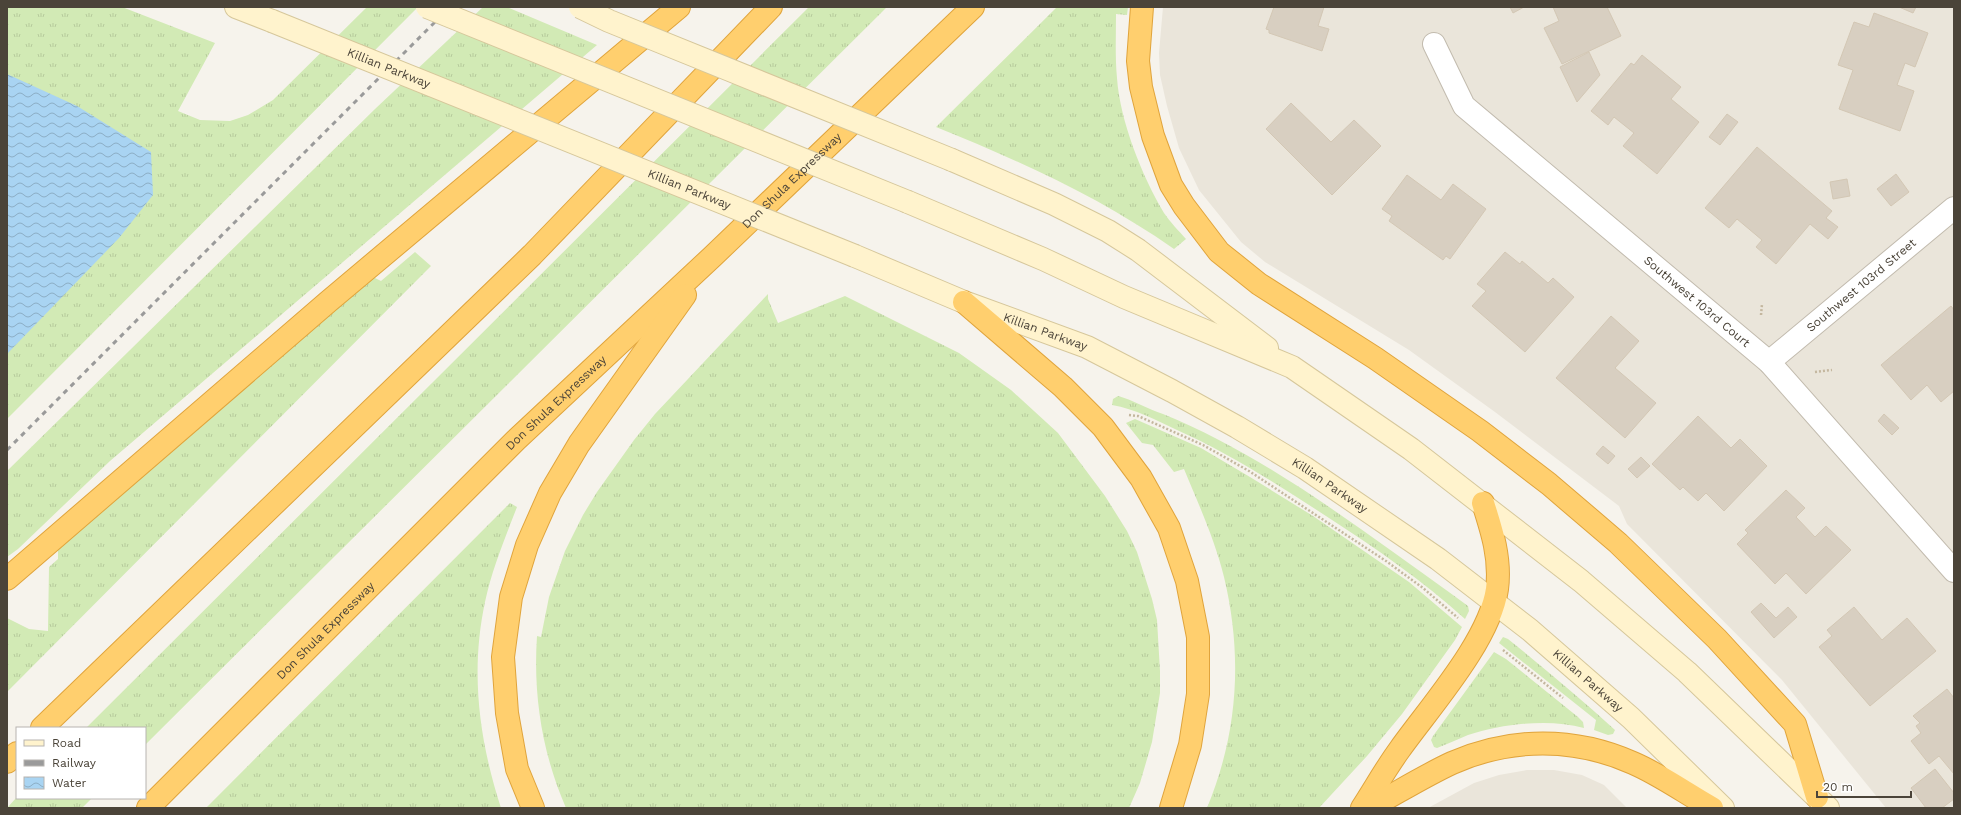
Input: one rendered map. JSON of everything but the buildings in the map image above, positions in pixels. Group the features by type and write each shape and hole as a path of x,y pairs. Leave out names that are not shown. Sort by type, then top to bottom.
{"highway":[{"path":"7,579 31,560 329,301 679,7"},
{"path":"43,727 532,255 771,7"},
{"name":"Don Shula Expressway","path":"148,808 516,440 712,257 973,7"},
{"path":"1142,7 1138,61 1141,87 1153,136 1172,185 1184,206 1219,252 1259,284 1375,358 1480,431 1549,484 1618,543 1717,639 1795,724 1822,803"},
{"path":"533,808 518,769 507,713 503,657 511,597 527,545 550,493 579,444 712,257"},
{"path":"964,302 1063,386 1103,427 1141,478 1169,528 1187,581 1198,637 1198,694 1190,745 1171,808"},
{"path":"1362,808 1399,750 1474,646 1489,618 1497,590 1498,569 1492,529 1483,503"},
{"path":"1369,808 1452,763 1482,752 1516,744 1552,743 1585,746 1634,763 1712,808"},
{"path":"7,762 16,754"}],"main road":[{"name":"Killian Parkway","path":"236,7 855,256 964,302 1087,347 1172,391 1237,427 1372,513 1438,559 1530,630 1631,718 1723,808"},
{"path":"427,7 908,202 1043,259 1124,297 1292,367"},
{"path":"580,7 609,21 952,160 1054,204 1114,235 1138,250 1292,367 1411,449 1483,503 1581,581 1687,672 1822,803"}],"street":[{"name":"Southwest 103rd Court","path":"1434,44 1464,106 1769,362 1954,571"},
{"name":"Southwest 103rd Street","path":"1769,362 1954,208"}],"path":[{"path":"1761,315 1762,304"},
{"path":"1811,373 1832,370"},
{"path":"1125,415 1138,416 1203,445 1249,471 1316,513 1386,561 1423,588 1464,623"},
{"path":"1497,646 1511,655 1565,700"}],"shaded area":[{"path":"1163,7 1954,7 1954,808 1886,808 1782,680 1627,524 1619,506 1495,412 1409,350 1265,262 1241,242 1199,190 1179,148 1160,75 1159,53"},
{"path":"1527,770 1554,770 1582,775 1604,785 1627,808 1428,808 1474,783 1499,775"}],"green space":[{"path":"7,7 122,7 215,43 178,111 200,120 230,121 248,115 273,100 367,7 418,7 7,419"},
{"path":"483,7 507,7 597,45 110,461 18,549 7,557 7,471 375,109"},
{"path":"809,7 887,7 146,744 146,727 87,727"},
{"path":"1057,7 1128,7 1127,15 1116,14 1116,62 1119,95 1127,130 1140,165 1164,213 1186,239 1174,249 1146,230 1059,181 936,127"},
{"path":"415,252 431,266 7,692 7,618 29,629 48,631 49,567 58,559 58,549 130,485 373,277 381,281"},
{"path":"768,294 768,299 778,323 845,296 959,353 1011,390 1058,433 1105,496 1127,531 1137,552 1157,620 1160,693 1152,742 1140,783 1129,808 566,808 545,745 536,680 537,636 541,637 549,597 565,551 583,515 597,492 634,440 655,414"},
{"path":"1118,396 1201,431 1276,472 1349,520 1468,606 1469,611 1465,619 1399,566 1292,494 1217,449 1197,439 1145,415 1112,405 1113,399"},
{"path":"1135,419 1201,448 1313,516 1409,582 1462,627 1455,640 1402,714 1367,756 1319,808 1207,808 1217,780 1231,723 1235,665 1234,636 1230,607 1224,577 1216,549 1184,469 1174,472 1153,445 1142,443 1126,423"},
{"path":"510,503 517,507 491,578 480,628 478,654 479,706 482,731 493,782 501,808 206,808"},
{"path":"1503,637 1508,639 1589,706 1615,730 1613,734 1608,735 1594,730 1596,720 1499,643"},
{"path":"1494,652 1506,659 1578,717 1583,722 1584,728 1556,723 1511,725 1468,735 1437,748 1434,747 1431,740 1433,736"},
{"path":"16,798 91,799 82,808 7,808"}],"water":[{"path":"7,74 77,106 151,152 153,195 119,238 7,354"}],"railway":[{"path":"7,450 450,7"}]}
